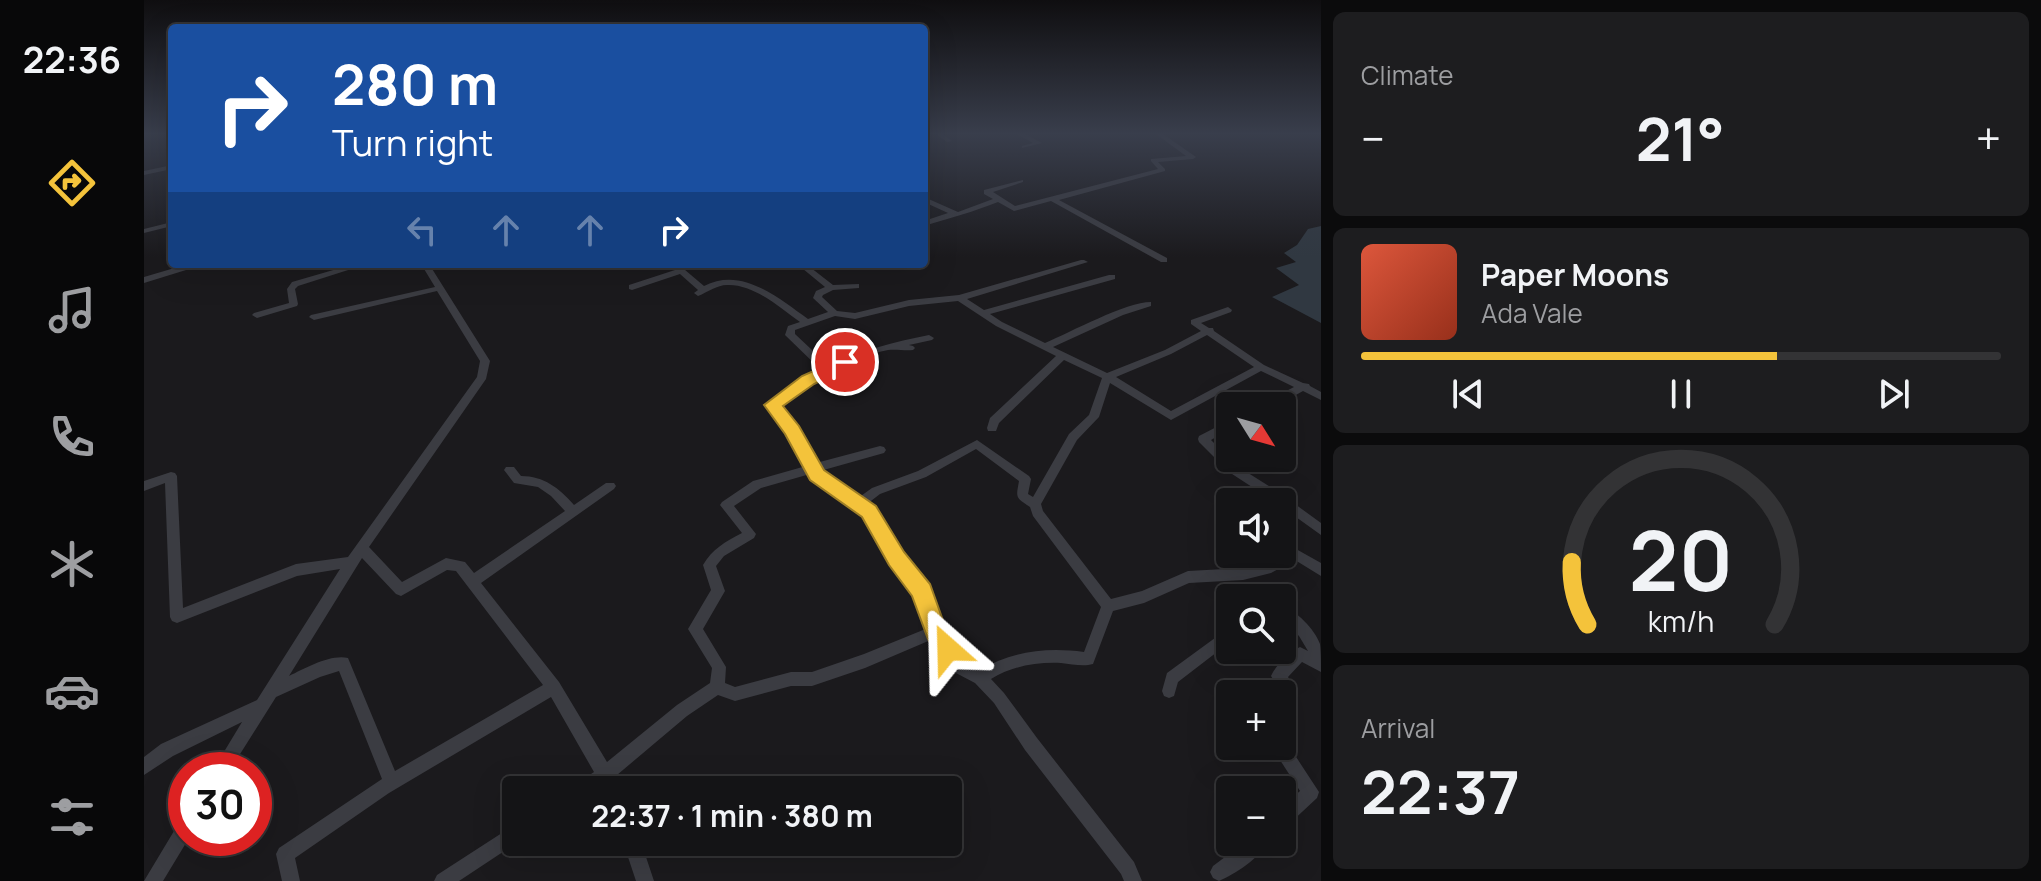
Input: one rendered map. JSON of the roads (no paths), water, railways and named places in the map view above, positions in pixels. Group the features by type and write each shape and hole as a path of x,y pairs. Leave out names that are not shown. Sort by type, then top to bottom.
{"street":[{"path":"1021,181 987,192 1014,209 1144,175"},
{"path":"928,223 998,200"},
{"path":"1054,200 1164,260"},
{"path":"928,201 955,213"},
{"path":"144,231 168,225"},
{"path":"828,371 790,335 791,328 834,313 855,316 909,303 960,298 1084,262"},
{"path":"144,280 184,268"},
{"path":"257,315 294,304 291,289 295,284 349,268"},
{"path":"232,752 361,548 482,377 485,361 428,268"},
{"path":"632,287 677,268 700,292 724,282 743,282 807,323"},
{"path":"806,268 831,288"},
{"path":"982,313 1112,277"},
{"path":"834,313 817,298 819,293 831,288 856,286"},
{"path":"314,317 440,288"},
{"path":"960,298 1062,356 1107,377 1171,416 1261,367"},
{"path":"1047,346 1120,313 1148,304"},
{"path":"1228,310 1194,322 1261,367 1321,396"},
{"path":"1108,606 1068,558 1037,513 1035,504 1073,437 1094,417 1107,377 1168,352 1210,330"},
{"path":"929,338 845,362 808,380 773,405 792,430 817,475 869,512 896,558 922,591 936,631 959,667 980,678 999,698 1128,868 1133,881"},
{"path":"899,345 910,348"},
{"path":"992,428 994,421 1062,356"},
{"path":"1294,392 1305,386"},
{"path":"1216,432 1203,439 1216,452"},
{"path":"858,504 876,491 922,474 977,444 1025,479 1022,496 1035,504"},
{"path":"717,687 719,667 695,629 718,591 709,565 719,552 750,534 726,505 757,484 880,450"},
{"path":"510,470 518,480 535,478 558,494 572,511"},
{"path":"1238,472 1321,530"},
{"path":"144,486 171,476 177,617 296,570 352,562"},
{"path":"473,581 610,486"},
{"path":"361,548 401,590 446,564 460,566 554,687 599,765 609,776"},
{"path":"1108,606 1144,597 1188,577 1243,574 1266,569 1296,554 1321,570"},
{"path":"980,678 1000,665 1055,654 1088,659 1108,606"},
{"path":"1296,624 1304,631 1321,662"},
{"path":"717,687 735,694 791,679 812,679 936,631"},
{"path":"1169,691 1172,678 1216,645"},
{"path":"1281,680 1278,676 1300,654 1321,662"},
{"path":"144,767 167,750 318,670 343,663 391,782"},
{"path":"291,881 285,854 391,782 554,687"},
{"path":"603,776 692,701 717,687"},
{"path":"1289,760 1311,792 1296,806"},
{"path":"443,881 502,842"},
{"path":"153,881 168,856"},
{"path":"637,856 645,881"},
{"path":"1219,872 1242,856"}]}
